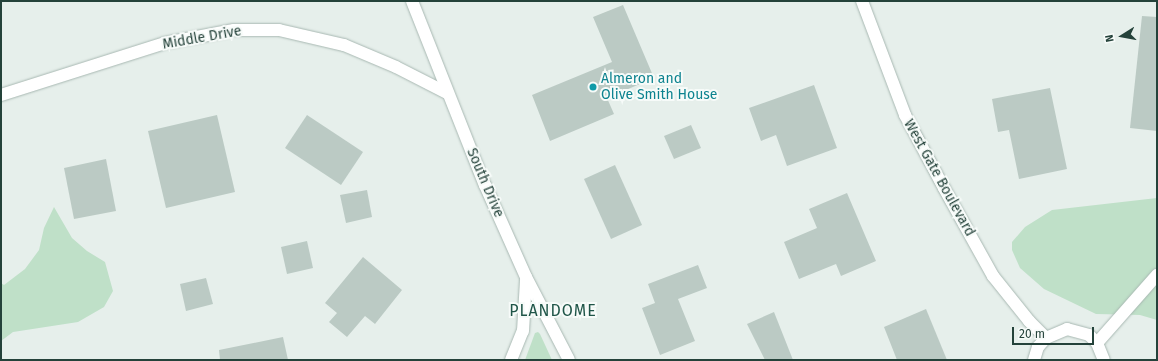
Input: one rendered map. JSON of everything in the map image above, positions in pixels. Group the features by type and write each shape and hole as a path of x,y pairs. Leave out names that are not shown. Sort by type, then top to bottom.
{"street":[{"name":"South Drive","path":"412,1 447,93 526,276 569,360"},
{"name":"West Gate Boulevard","path":"862,1 905,115 944,188 993,276 1029,321 1046,338"},
{"name":"Middle Drive","path":"1,95 165,43 234,30 280,30 344,45 396,67 447,93"},
{"path":"1098,343 1157,274"},
{"path":"511,360 523,331 526,276"},
{"path":"1034,360 1038,347 1046,338 1067,329 1089,335 1098,343 1104,360"}],"green space":[{"path":"1157,198 1157,320 1140,315 1096,314 1044,289 1020,268 1012,250 1012,242 1025,227 1052,210"},
{"path":"54,207 72,238 87,251 105,262 113,291 104,307 78,322 13,332 1,341 1,283 4,285 25,269 39,250 44,228"},
{"path":"538,332 552,360 525,360 535,333"}],"building":[{"name":"Almeron and Olive Smith House","path":"623,5 654,78 607,98 614,114 550,141 532,95 612,62 593,17"},
{"path":"1142,16 1157,17 1157,131 1130,128"},
{"path":"814,85 837,148 787,166 776,135 761,141 749,108"},
{"path":"1050,88 1067,169 1019,179 1009,130 998,132 992,99"},
{"path":"217,115 235,192 166,208 148,131"},
{"path":"307,115 363,152 341,185 285,148"},
{"path":"691,125 701,148 674,159 664,136"},
{"path":"106,159 116,211 74,219 64,168"},
{"path":"615,165 642,225 611,239 584,179"},
{"path":"367,190 372,217 346,223 340,195"},
{"path":"847,193 876,261 841,276 836,264 799,279 784,242 817,228 809,209"},
{"path":"307,241 313,268 287,274 281,247"},
{"path":"363,257 402,290 375,324 365,316 347,337 329,322 337,313 325,303"},
{"path":"698,265 707,288 678,299 695,341 660,355 642,308 655,303 648,284"},
{"path":"206,278 213,304 186,311 180,284"},
{"path":"926,309 947,360 897,360 884,327"},
{"path":"774,312 793,360 765,360 747,324"},
{"path":"283,337 288,360 220,360 219,350"}],"place":[{"name":"Almeron and Olive Smith House","path":"593,87"}],"district":[{"name":"PLANDOME","path":"553,311"}]}
